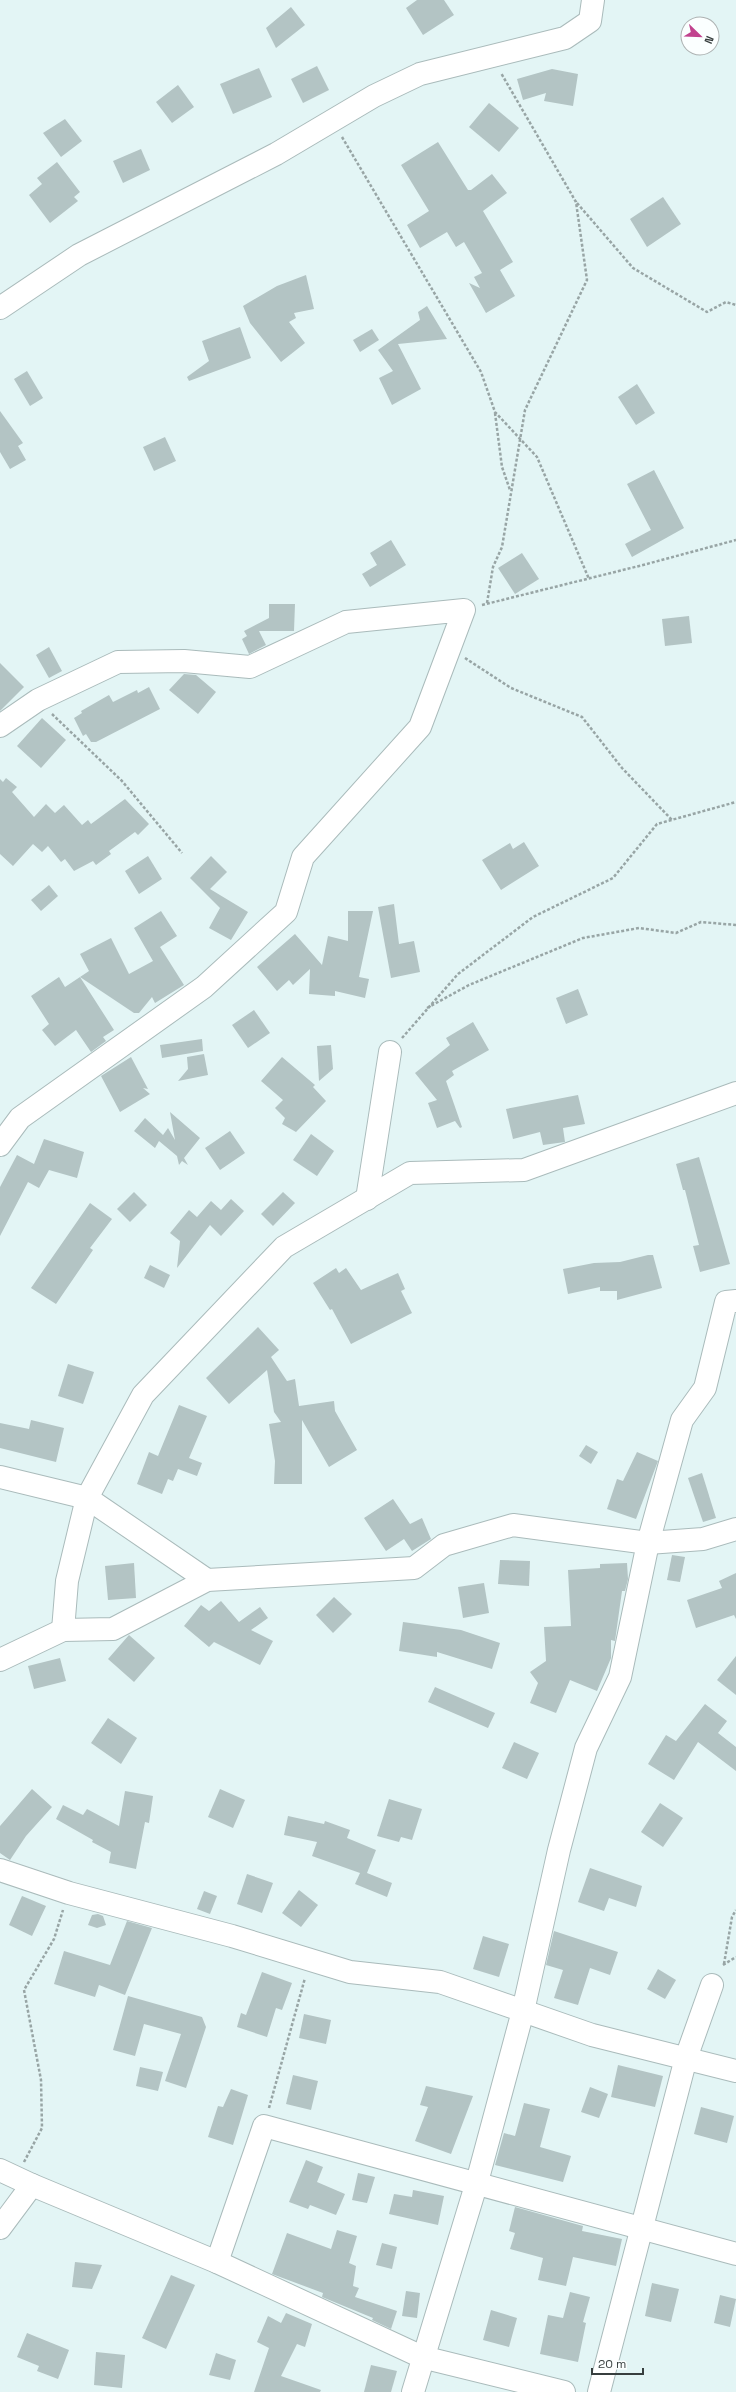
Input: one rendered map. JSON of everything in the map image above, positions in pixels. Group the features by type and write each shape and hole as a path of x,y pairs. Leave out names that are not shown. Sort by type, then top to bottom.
{"street":[{"path":"0,308 79,255 276,154 374,96 420,74 565,38 590,21 593,0"},
{"path":"0,726 38,700 118,662 184,661 250,667 346,622 464,610 420,726 303,857 286,912 204,987 20,1118 0,1145"},
{"path":"367,1199 390,1052"},
{"path":"63,1630 67,1581 87,1498 143,1395 284,1247 410,1173 524,1170 736,1093"},
{"path":"413,2392 422,2357 477,2182 523,2011 559,1850 584,1755 620,1677 648,1543 682,1420 705,1388 726,1302 736,1301"},
{"path":"0,1477 87,1498 207,1580"},
{"path":"0,1660 63,1630 113,1629 207,1580 414,1568 444,1545 513,1525 648,1543 703,1539 736,1529"},
{"path":"0,1870 69,1893 350,1972 440,1982 592,2035 736,2071"},
{"path":"599,2392 686,2058 712,1985"},
{"path":"217,2262 264,2126 477,2182 736,2254"},
{"path":"0,2228 16,2178 217,2262 422,2357 564,2392"}],"path":[{"path":"492,57 576,202 633,268 707,312 726,302 736,305"},
{"path":"332,122 481,372 495,412 502,467 510,492"},
{"path":"487,603 493,567 502,546 519,438 525,410 587,280 576,202"},
{"path":"495,412 537,457 589,579"},
{"path":"464,610 736,540"},
{"path":"449,648 511,688 582,717 622,768 672,820"},
{"path":"38,700 122,781 182,853"},
{"path":"390,1052 425,1010 458,974 533,917 613,878 657,824 736,802"},
{"path":"425,1010 469,985 583,938 639,928 676,933 701,922 736,925"},
{"path":"16,2178 42,2128 41,2080 24,1990 54,1939 69,1893"},
{"path":"724,1964 732,1917 736,1910"},
{"path":"264,2126 310,1960"}],"building":[{"path":"417,0 444,0 454,15 423,35 406,8"},
{"path":"291,7 305,25 276,48 266,28"},
{"path":"317,66 329,90 303,103 291,79"},
{"path":"259,68 272,97 233,114 220,84"},
{"path":"552,69 578,74 573,106 544,101 546,93 523,100 517,79"},
{"path":"178,85 194,107 172,123 156,102"},
{"path":"489,103 519,128 499,152 469,127"},
{"path":"65,119 82,141 61,157 43,133"},
{"path":"438,142 468,190 471,190 492,174 507,193 483,211 513,262 500,270 515,296 486,313 469,283 480,288 474,277 482,273 464,242 456,247 447,232 420,248 407,225 429,211 401,165"},
{"path":"141,149 150,170 123,183 113,161"},
{"path":"57,162 80,192 74,197 78,201 50,223 29,195 42,184 37,178"},
{"path":"663,197 681,224 647,247 630,219"},
{"path":"306,275 314,309 294,313 296,318 289,322 305,343 281,362 250,323 243,306 277,286"},
{"path":"427,306 447,339 398,344 421,389 392,405 379,378 393,371 378,350 420,320 418,312"},
{"path":"240,327 251,358 189,381 187,377 209,361 202,341"},
{"path":"372,329 379,340 360,352 353,340"},
{"path":"27,371 43,398 30,406 14,379"},
{"path":"637,384 655,413 636,425 618,397"},
{"path":"0,411 23,443 18,446 26,460 10,469 0,452"},
{"path":"165,437 176,461 154,471 143,447"},
{"path":"654,470 684,528 632,557 625,544 651,530 627,484"},
{"path":"391,540 406,565 370,587 362,574 377,565 370,553"},
{"path":"522,553 539,579 515,594 498,568"},
{"path":"269,604 295,604 294,631 259,631 266,645 249,654 242,639 247,636 244,631 269,618"},
{"path":"689,616 692,643 665,646 662,619"},
{"path":"49,647 62,671 49,678 36,655"},
{"path":"0,663 24,687 0,711"},
{"path":"184,674 196,675 216,692 198,714 169,690"},
{"path":"149,687 160,709 96,742 91,742 86,734 83,736 74,718 82,713 81,711 109,695 113,702 137,690 138,693"},
{"path":"42,718 66,740 41,768 17,746"},
{"path":"6,778 17,787 12,792 34,817 46,804 55,813 64,805 82,825 88,820 91,824 125,799 149,824 138,835 135,832 109,851 111,854 96,865 93,861 74,871 65,859 61,862 48,846 42,852 33,844 13,866 0,854 0,779 3,782"},
{"path":"524,842 539,866 501,890 482,860 510,843 513,849"},
{"path":"148,856 162,879 139,894 125,871"},
{"path":"211,856 227,872 210,889 248,912 231,940 209,928 220,908 190,878"},
{"path":"49,885 58,896 41,911 31,900"},
{"path":"394,904 399,944 414,941 420,972 391,978 378,907"},
{"path":"161,911 177,936 160,947 184,985 155,1003 152,997 139,1013 134,1013 80,977 89,971 80,954 111,938 129,974 153,961 134,928"},
{"path":"348,911 373,911 359,977 369,979 365,998 335,991 335,996 309,994 310,969 293,985 289,980 277,991 257,967 295,934 322,965 328,936 348,941"},
{"path":"59,977 65,987 80,977 114,1030 103,1037 106,1041 91,1052 76,1030 55,1046 42,1030 49,1024 31,996"},
{"path":"578,989 588,1015 566,1024 556,998"},
{"path":"254,1010 270,1033 248,1048 232,1025"},
{"path":"473,1022 489,1050 452,1071 454,1075 446,1081 462,1127 460,1128 455,1121 437,1128 428,1103 437,1100 415,1073 450,1045 446,1038"},
{"path":"202,1039 203,1051 162,1058 160,1045"},
{"path":"331,1045 333,1069 319,1081 317,1046"},
{"path":"204,1054 208,1075 178,1081 188,1069 187,1057"},
{"path":"131,1057 148,1089 143,1088 150,1094 120,1112 101,1076"},
{"path":"282,1057 315,1085 313,1087 326,1101 296,1132 282,1124 285,1118 275,1108 283,1100 261,1081"},
{"path":"578,1095 585,1124 563,1128 565,1142 543,1145 540,1132 513,1139 506,1109"},
{"path":"170,1112 200,1138 184,1158 188,1165 182,1161 179,1165 177,1156 159,1141 155,1148 134,1131 145,1118 163,1135 168,1128 175,1140"},
{"path":"230,1131 245,1153 220,1170 205,1148"},
{"path":"311,1134 334,1151 317,1176 293,1160"},
{"path":"44,1139 84,1152 77,1178 49,1170 39,1188 28,1182 0,1236 0,1187 17,1155 34,1164"},
{"path":"699,1157 730,1264 700,1272 693,1246 699,1245 685,1190 683,1190 676,1164"},
{"path":"134,1192 147,1205 130,1222 117,1209"},
{"path":"283,1192 295,1203 273,1226 261,1214"},
{"path":"231,1199 244,1211 221,1236 210,1225 177,1268 180,1241 170,1233 189,1210 197,1217 211,1201 221,1210"},
{"path":"90,1203 112,1219 90,1248 93,1250 56,1304 31,1288"},
{"path":"653,1255 662,1288 617,1300 617,1291 600,1291 600,1287 568,1294 563,1269 594,1263 620,1262"},
{"path":"150,1265 170,1275 164,1288 144,1278"},
{"path":"336,1268 339,1273 346,1268 361,1290 398,1273 405,1289 401,1291 412,1313 351,1344 332,1309 330,1310 313,1283"},
{"path":"258,1327 279,1350 271,1357 287,1381 295,1379 299,1406 334,1401 335,1411 357,1450 329,1467 302,1420 302,1484 274,1484 275,1461 269,1424 281,1422 274,1412 267,1370 229,1404 206,1378"},
{"path":"68,1364 94,1372 83,1404 58,1396"},
{"path":"179,1405 207,1416 189,1458 202,1463 197,1476 178,1469 173,1481 168,1479 162,1494 137,1484 149,1452 158,1456"},
{"path":"31,1420 64,1428 56,1462 0,1448 0,1423 29,1429"},
{"path":"586,1445 598,1452 591,1464 579,1456"},
{"path":"637,1452 658,1461 636,1519 607,1509 617,1479 623,1481"},
{"path":"702,1473 716,1518 703,1522 688,1478"},
{"path":"393,1499 410,1524 422,1518 431,1539 412,1551 404,1539 386,1551 364,1518"},
{"path":"672,1555 685,1557 680,1582 667,1580"},
{"path":"500,1560 530,1561 529,1586 498,1584"},
{"path":"134,1563 136,1598 108,1600 105,1566"},
{"path":"627,1563 628,1579 625,1591 622,1591 615,1641 611,1640 611,1658 597,1691 570,1680 556,1713 530,1703 538,1683 530,1672 546,1661 544,1627 571,1626 568,1570 600,1568 600,1564"},
{"path":"736,1573 736,1619 734,1615 696,1628 687,1600 722,1588 719,1581"},
{"path":"484,1583 489,1613 463,1618 458,1587"},
{"path":"334,1597 352,1614 333,1633 316,1615"},
{"path":"221,1601 239,1622 260,1607 268,1618 251,1630 273,1641 260,1665 214,1642 209,1647 184,1626 201,1605 209,1611"},
{"path":"403,1622 461,1630 500,1643 492,1669 437,1652 437,1657 399,1651"},
{"path":"129,1635 155,1658 134,1682 108,1659"},
{"path":"736,1656 736,1695 717,1680"},
{"path":"60,1658 66,1681 34,1689 28,1666"},
{"path":"435,1687 495,1713 488,1728 428,1702"},
{"path":"705,1704 727,1721 718,1733 736,1747 736,1771 698,1742 674,1780 648,1764 666,1735 676,1741"},
{"path":"108,1718 137,1738 121,1764 91,1743"},
{"path":"514,1742 539,1753 527,1779 502,1768"},
{"path":"32,1789 52,1807 26,1836 10,1860 0,1853 0,1826"},
{"path":"220,1789 245,1800 233,1828 208,1817"},
{"path":"125,1791 153,1796 149,1823 145,1822 136,1869 109,1863 111,1852 92,1842 93,1840 56,1819 63,1805 83,1815 87,1809 119,1826"},
{"path":"389,1799 422,1809 412,1840 401,1837 399,1842 377,1836"},
{"path":"660,1803 683,1818 663,1847 641,1832"},
{"path":"288,1816 324,1824 325,1821 350,1830 347,1838 376,1850 367,1873 392,1883 387,1897 355,1884 360,1873 312,1856 317,1842 284,1835"},
{"path":"590,1868 642,1886 636,1907 609,1898 604,1911 578,1902"},
{"path":"247,1874 273,1883 262,1913 237,1904"},
{"path":"299,1890 318,1905 301,1927 282,1913"},
{"path":"204,1891 217,1896 210,1914 197,1909"},
{"path":"22,1896 46,1906 32,1936 9,1925"},
{"path":"98,1914 103,1916 106,1925 97,1928 88,1925 92,1915"},
{"path":"127,1921 152,1928 125,1995 99,1985 95,1997 54,1984 64,1951 110,1965"},
{"path":"554,1931 618,1952 610,1975 590,1968 578,2005 554,1998 563,1970 546,1965"},
{"path":"483,1936 509,1944 499,1977 473,1969"},
{"path":"658,1969 676,1980 665,1999 647,1989"},
{"path":"262,1972 292,1983 282,2010 276,2008 267,2037 237,2027 241,2013 246,2015"},
{"path":"128,1996 202,2017 206,2027 186,2088 165,2081 181,2034 144,2024 135,2056 113,2050"},
{"path":"304,2014 331,2020 326,2044 299,2038"},
{"path":"618,2065 663,2076 655,2107 611,2097"},
{"path":"140,2067 163,2072 158,2091 136,2086"},
{"path":"293,2075 318,2081 311,2110 286,2104"},
{"path":"426,2086 473,2096 451,2154 415,2141 428,2107 420,2105"},
{"path":"590,2087 608,2094 599,2118 581,2112"},
{"path":"231,2089 248,2095 233,2145 208,2137 218,2106 223,2107"},
{"path":"524,2103 550,2109 540,2147 571,2156 563,2182 495,2165 504,2133 515,2136"},
{"path":"701,2107 734,2116 727,2143 694,2134"},
{"path":"306,2160 323,2167 317,2182 345,2194 336,2215 310,2205 308,2209 289,2202"},
{"path":"358,2173 375,2177 367,2203 352,2200"},
{"path":"413,2190 444,2196 438,2225 389,2214 394,2194 412,2197"},
{"path":"515,2207 583,2226 582,2231 622,2239 616,2266 573,2257 566,2286 538,2280 543,2258 510,2249 515,2233 509,2231"},
{"path":"337,2230 357,2236 349,2263 356,2266 353,2286 359,2288 355,2297 397,2311 391,2329 372,2320 373,2318 322,2297 323,2293 272,2274 287,2233 331,2249"},
{"path":"382,2243 397,2247 392,2269 376,2265"},
{"path":"75,2262 102,2265 92,2289 72,2287"},
{"path":"171,2275 195,2285 166,2349 142,2338"},
{"path":"652,2283 679,2289 671,2322 645,2316"},
{"path":"406,2291 420,2293 417,2318 402,2316"},
{"path":"570,2292 590,2297 583,2322 586,2323 578,2362 540,2354 548,2315 563,2318"},
{"path":"720,2295 736,2299 730,2327 714,2323"},
{"path":"491,2310 517,2318 509,2347 483,2340"},
{"path":"286,2313 312,2324 305,2347 297,2344 281,2376 321,2390 320,2392 254,2392 269,2348 257,2342 268,2316 281,2323"},
{"path":"27,2333 69,2350 58,2379 37,2371 39,2366 17,2357"},
{"path":"96,2352 125,2355 122,2388 94,2385"},
{"path":"216,2353 236,2360 230,2380 209,2375"},
{"path":"371,2365 397,2371 391,2392 364,2392"}]}
